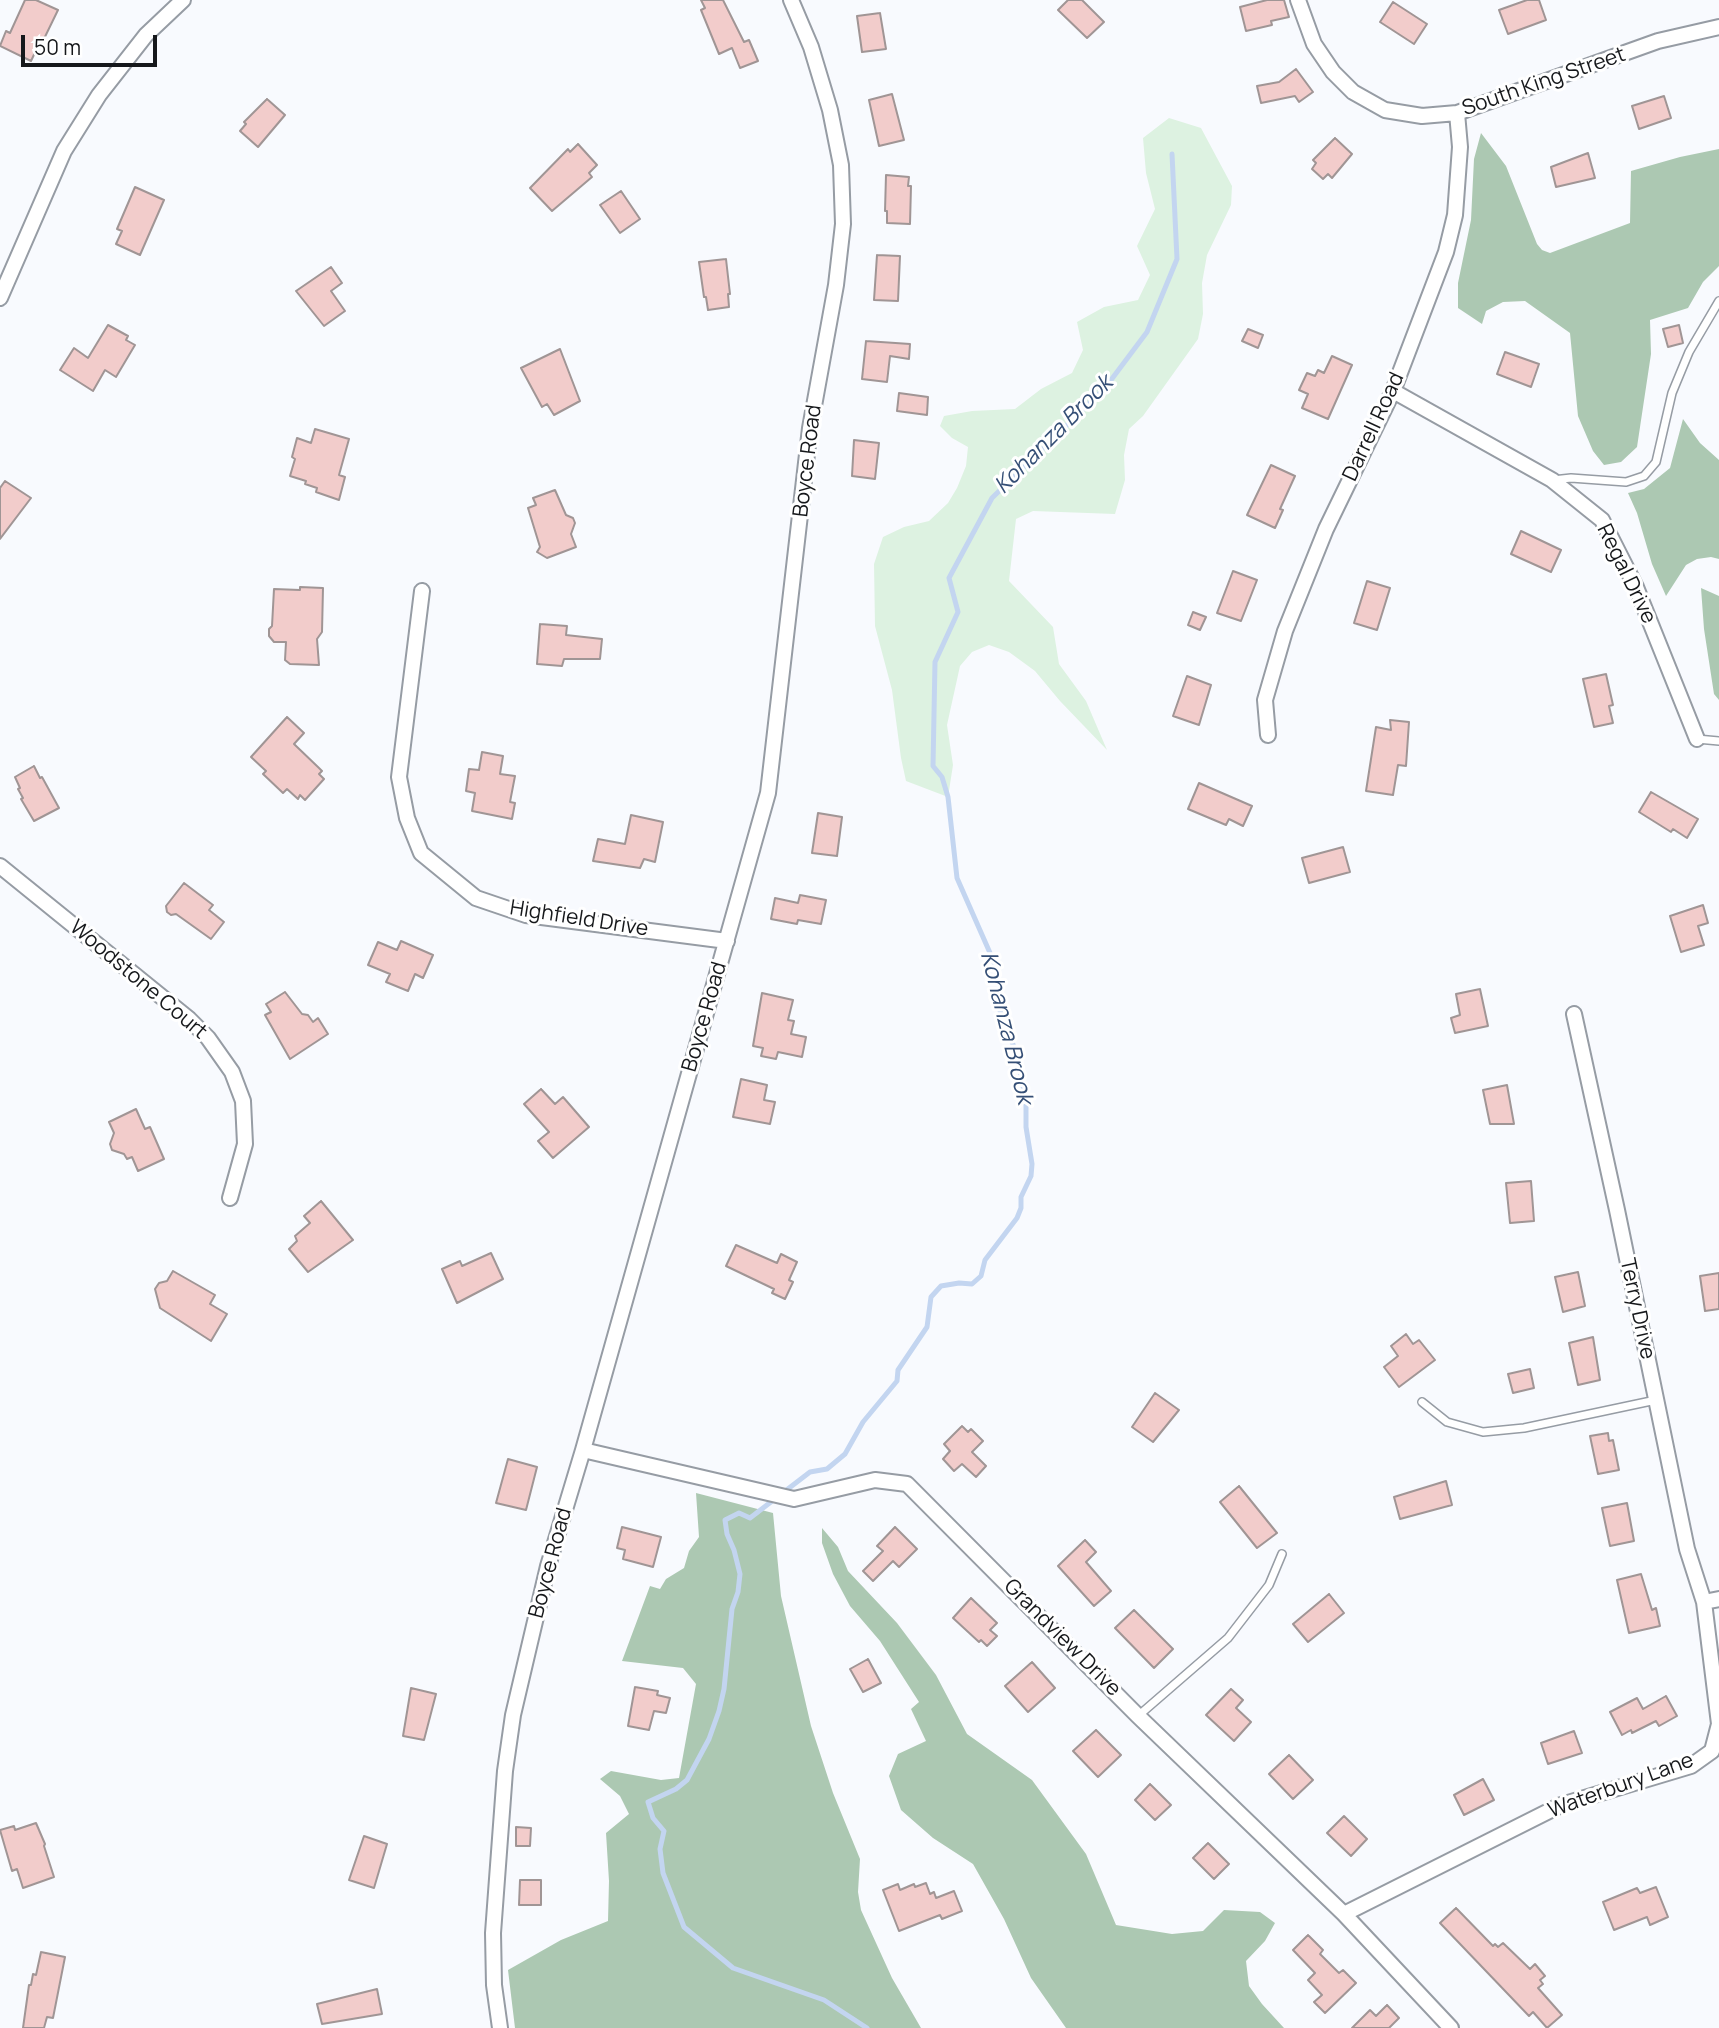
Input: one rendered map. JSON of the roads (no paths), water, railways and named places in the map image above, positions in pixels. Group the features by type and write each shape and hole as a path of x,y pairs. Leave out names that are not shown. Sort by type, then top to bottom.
{"street":[{"path":"0,298 64,151 99,95 138,45 183,0"},
{"name":"Boyce Road","path":"500,2028 493,1933 505,1771 513,1715 548,1566 768,793 810,428 836,285 843,224 841,165 830,110 811,47 791,0"},
{"name":"South King Street","path":"1298,0 1314,44 1333,72 1353,92 1385,110 1422,116 1457,113 1658,41 1719,27"},
{"name":"Darrell Road","path":"1268,735 1265,700 1285,631 1326,529 1393,391 1446,252 1455,215 1460,147 1457,113"},
{"name":"Regal Drive","path":"1393,391 1552,480 1602,520 1636,587 1697,739"},
{"name":"Highfield Drive","path":"422,591 399,777 407,817 421,853 476,898 526,915 727,941"},
{"name":"Woodstone Court","path":"0,866 189,1019 208,1038 232,1072 243,1101 245,1144 230,1198"},
{"name":"Terry Drive","path":"1574,1014 1687,1549 1704,1602"},
{"name":"Grandview Drive","path":"583,1450 794,1499 875,1480 907,1484 1138,1716 1344,1914 1451,2028"},
{"path":"1704,1602 1719,1599"},
{"name":"Waterbury Lane","path":"1344,1914 1561,1805 1691,1766 1712,1751 1719,1724 1704,1602"}],"lane":[{"path":"1552,480 1571,478 1626,482 1644,477 1656,462 1672,393 1689,352 1719,301"},
{"path":"1697,739 1719,741"},
{"path":"1422,1402 1447,1422 1483,1432 1524,1428 1656,1400"},
{"path":"1138,1716 1228,1639 1269,1585 1282,1554"}],"waterway":[{"name":"Kohanza Brook","path":"867,2028 824,2000 733,1968 684,1927 663,1873 660,1849 664,1831 653,1818 648,1802 676,1789 687,1780 709,1739 719,1711 724,1689 732,1609 740,1574 725,1520 739,1513 750,1518 810,1472 827,1469 845,1454 863,1422 897,1381 898,1370 927,1327 931,1297 941,1286 972,1284 981,1276 985,1260 1017,1218 1021,1208 1021,1197 1031,1176 1032,1164 1026,1127 1026,1101 1017,1055 996,1000 1001,990 994,962 957,878 948,797 942,777 933,766 935,662 958,612 949,578 992,498 1105,388 1147,332 1177,259 1172,154"}]}
